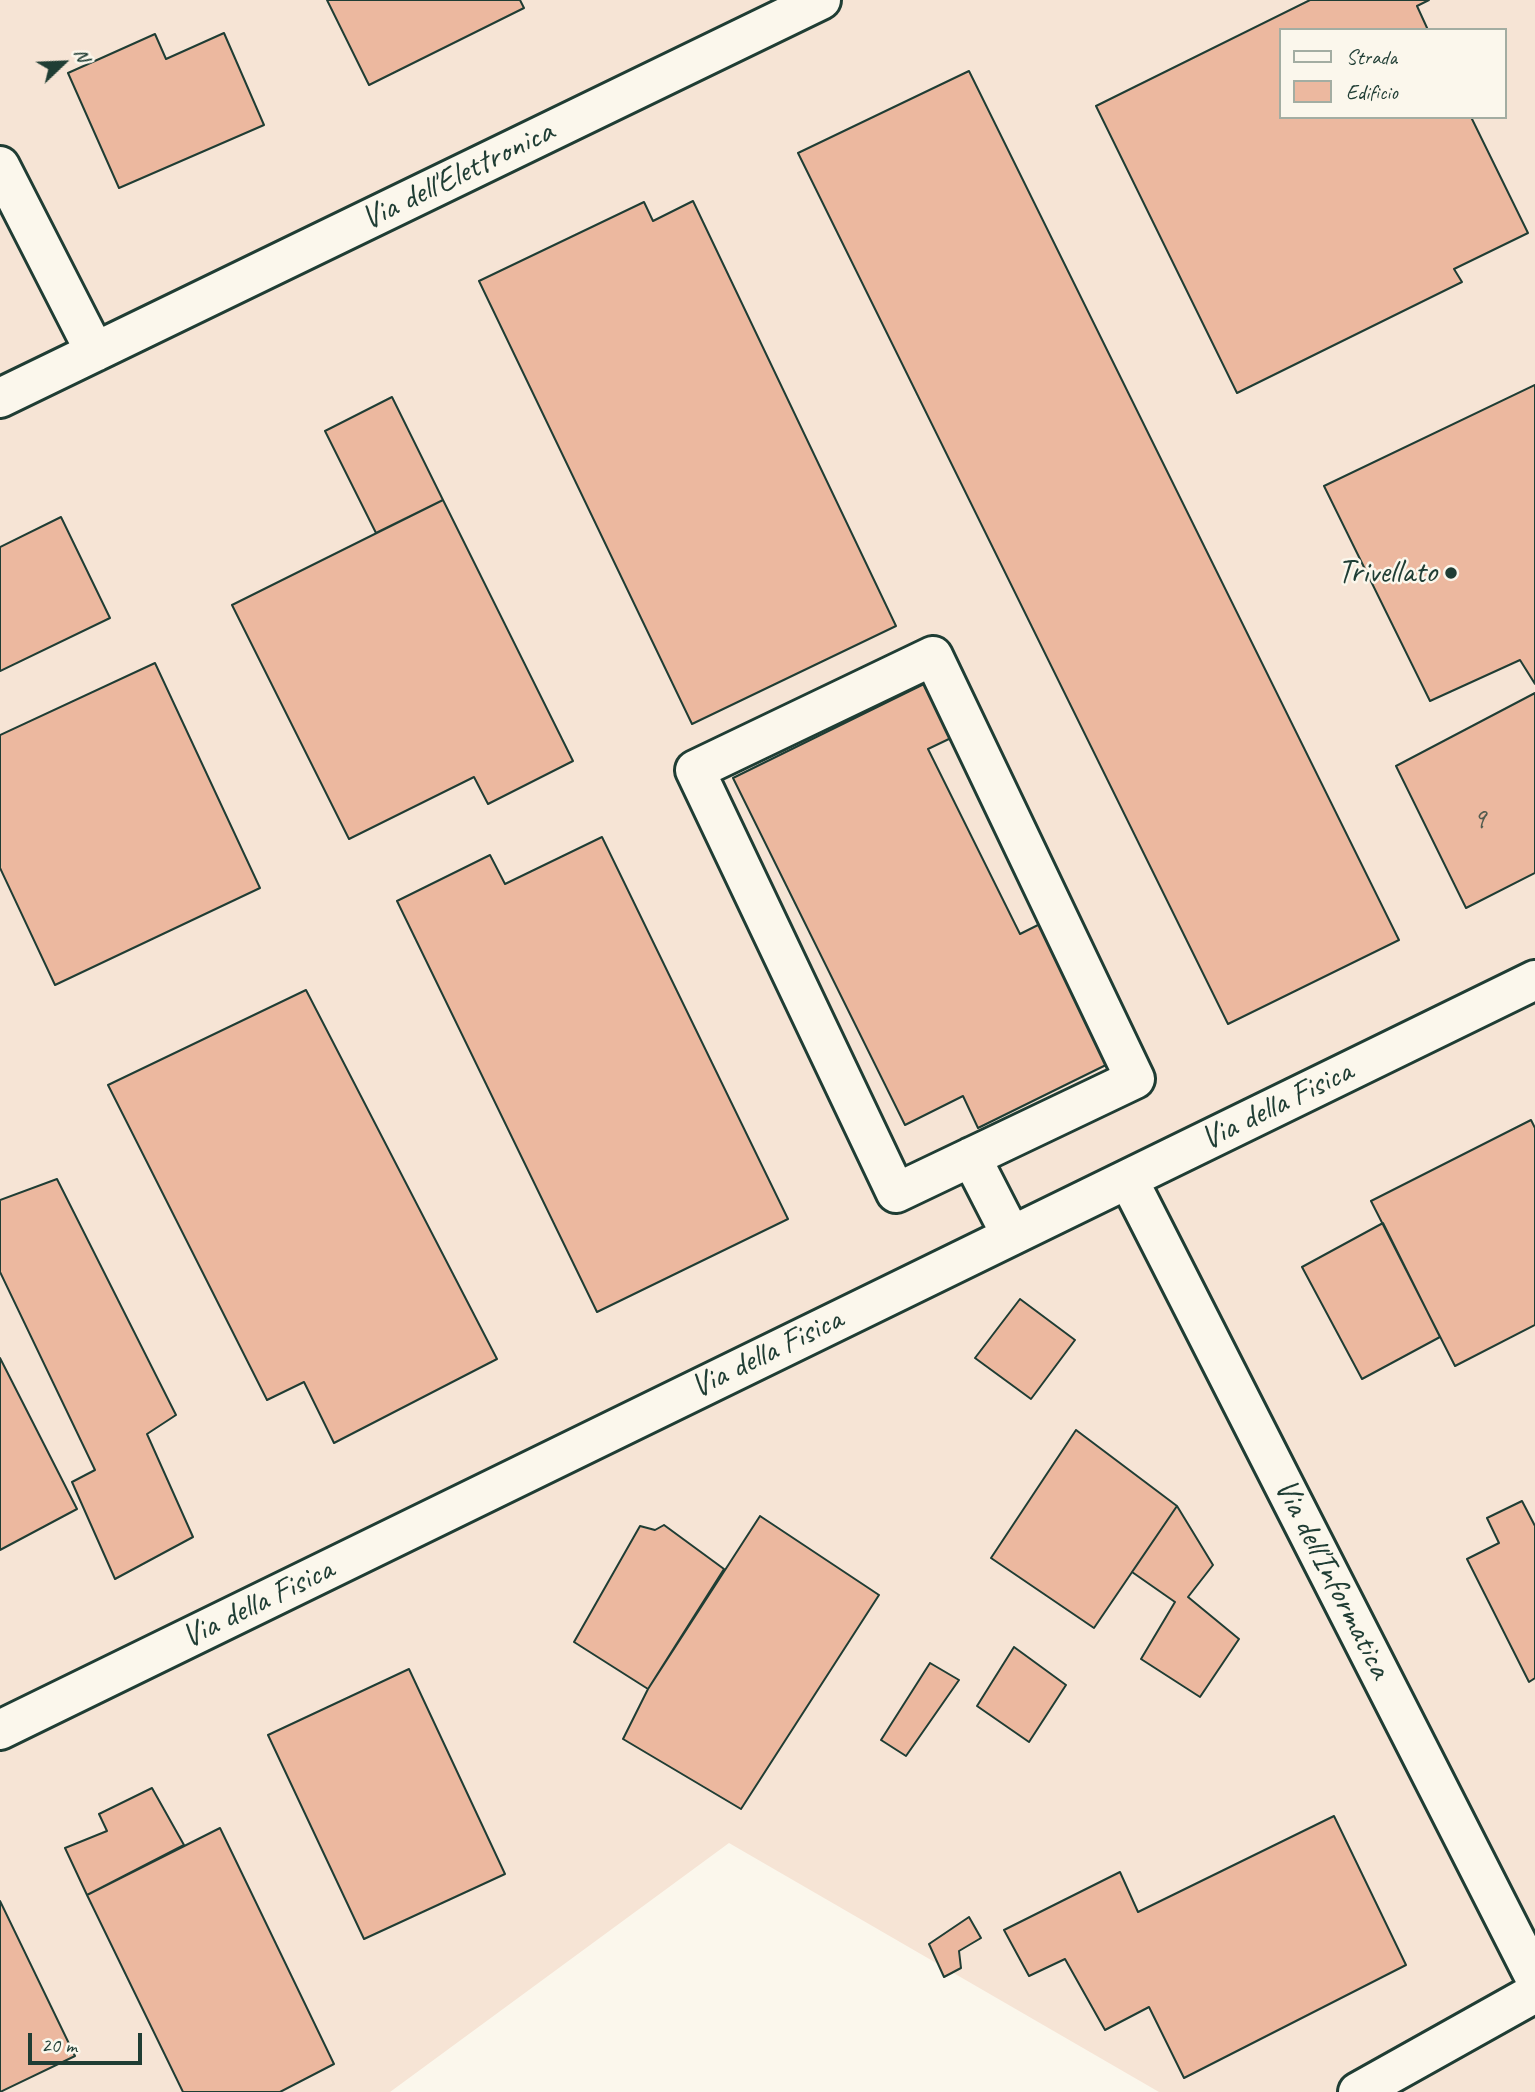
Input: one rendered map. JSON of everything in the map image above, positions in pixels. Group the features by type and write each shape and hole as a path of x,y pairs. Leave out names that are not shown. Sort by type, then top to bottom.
{"street":[{"name":"Via dell'Elettronica","path":"0,398 821,0"},
{"path":"0,166 95,352"},
{"path":"933,656 1135,1079 971,1157 896,1193 695,769 933,656"},
{"name":"Via della Fisica","path":"0,1730 1535,980"},
{"path":"971,1157 1011,1235"},
{"name":"Via dell'Informatica","path":"1129,1179 1535,1978"},
{"path":"1358,2092 1535,1993"}],"shaded area":[{"path":"0,0 1535,0 1535,2092 1159,2092 729,1843 390,2092 0,2092"}],"building":[{"path":"327,0 520,0 524,8 369,85"},
{"path":"1310,0 1429,0 1417,6 1427,28 1280,28 1280,119 1472,119 1528,233 1454,269 1462,282 1237,393 1096,106"},
{"path":"224,33 264,125 119,188 68,73 155,34 166,59"},
{"path":"969,71 1399,940 1228,1024 798,153"},
{"path":"693,201 896,626 692,724 479,281 644,202 653,221"},
{"name":"Trivellato","path":"1535,385 1535,684 1520,660 1430,701 1324,486"},
{"path":"392,397 443,500 376,533 325,431"},
{"path":"443,500 573,761 488,804 474,777 349,839 232,605"},
{"path":"61,517 110,618 0,671 0,547"},
{"path":"155,663 260,888 55,985 0,868 0,735"},
{"path":"924,684 951,738 928,749 1020,934 1044,922 1112,1062 978,1128 963,1096 905,1125 733,778"},
{"path":"1535,693 1535,873 1466,908 1396,766"},
{"path":"602,837 788,1219 597,1312 397,901 490,855 505,884"},
{"path":"306,990 497,1359 334,1443 304,1382 267,1400 108,1085"},
{"path":"1531,1120 1535,1128 1535,1325 1455,1366 1371,1201"},
{"path":"57,1179 176,1415 147,1434 193,1537 115,1579 72,1482 95,1470 0,1272 0,1200"},
{"path":"1383,1223 1440,1337 1362,1379 1302,1267"},
{"path":"1020,1299 1075,1340 1031,1399 975,1358"},
{"path":"0,1358 77,1509 0,1550"},
{"path":"1076,1430 1177,1506 1094,1628 991,1558"},
{"path":"1522,1501 1535,1526 1535,1678 1529,1682 1467,1559 1499,1543 1487,1518"},
{"path":"1177,1506 1213,1565 1188,1597 1239,1639 1200,1697 1141,1659 1175,1602 1132,1572"},
{"path":"760,1516 879,1595 741,1809 623,1739 648,1689"},
{"path":"664,1525 724,1569 648,1689 574,1642 640,1526 655,1530"},
{"path":"1014,1647 1066,1685 1029,1742 977,1706"},
{"path":"930,1663 959,1680 906,1756 881,1740"},
{"path":"409,1669 505,1874 364,1939 268,1735"},
{"path":"152,1788 184,1845 87,1895 65,1848 107,1831 99,1814"},
{"path":"1334,1816 1406,1965 1184,2078 1149,2007 1105,2030 1065,1959 1029,1976 1004,1930 1120,1872 1138,1912"},
{"path":"220,1828 334,2064 280,2092 183,2092 87,1895"},
{"path":"0,1901 75,2056 0,2092"},
{"path":"969,1917 981,1938 959,1951 961,1968 944,1977 929,1944"}],"place":[{"name":"Trivellato","path":"1451,573"}]}
